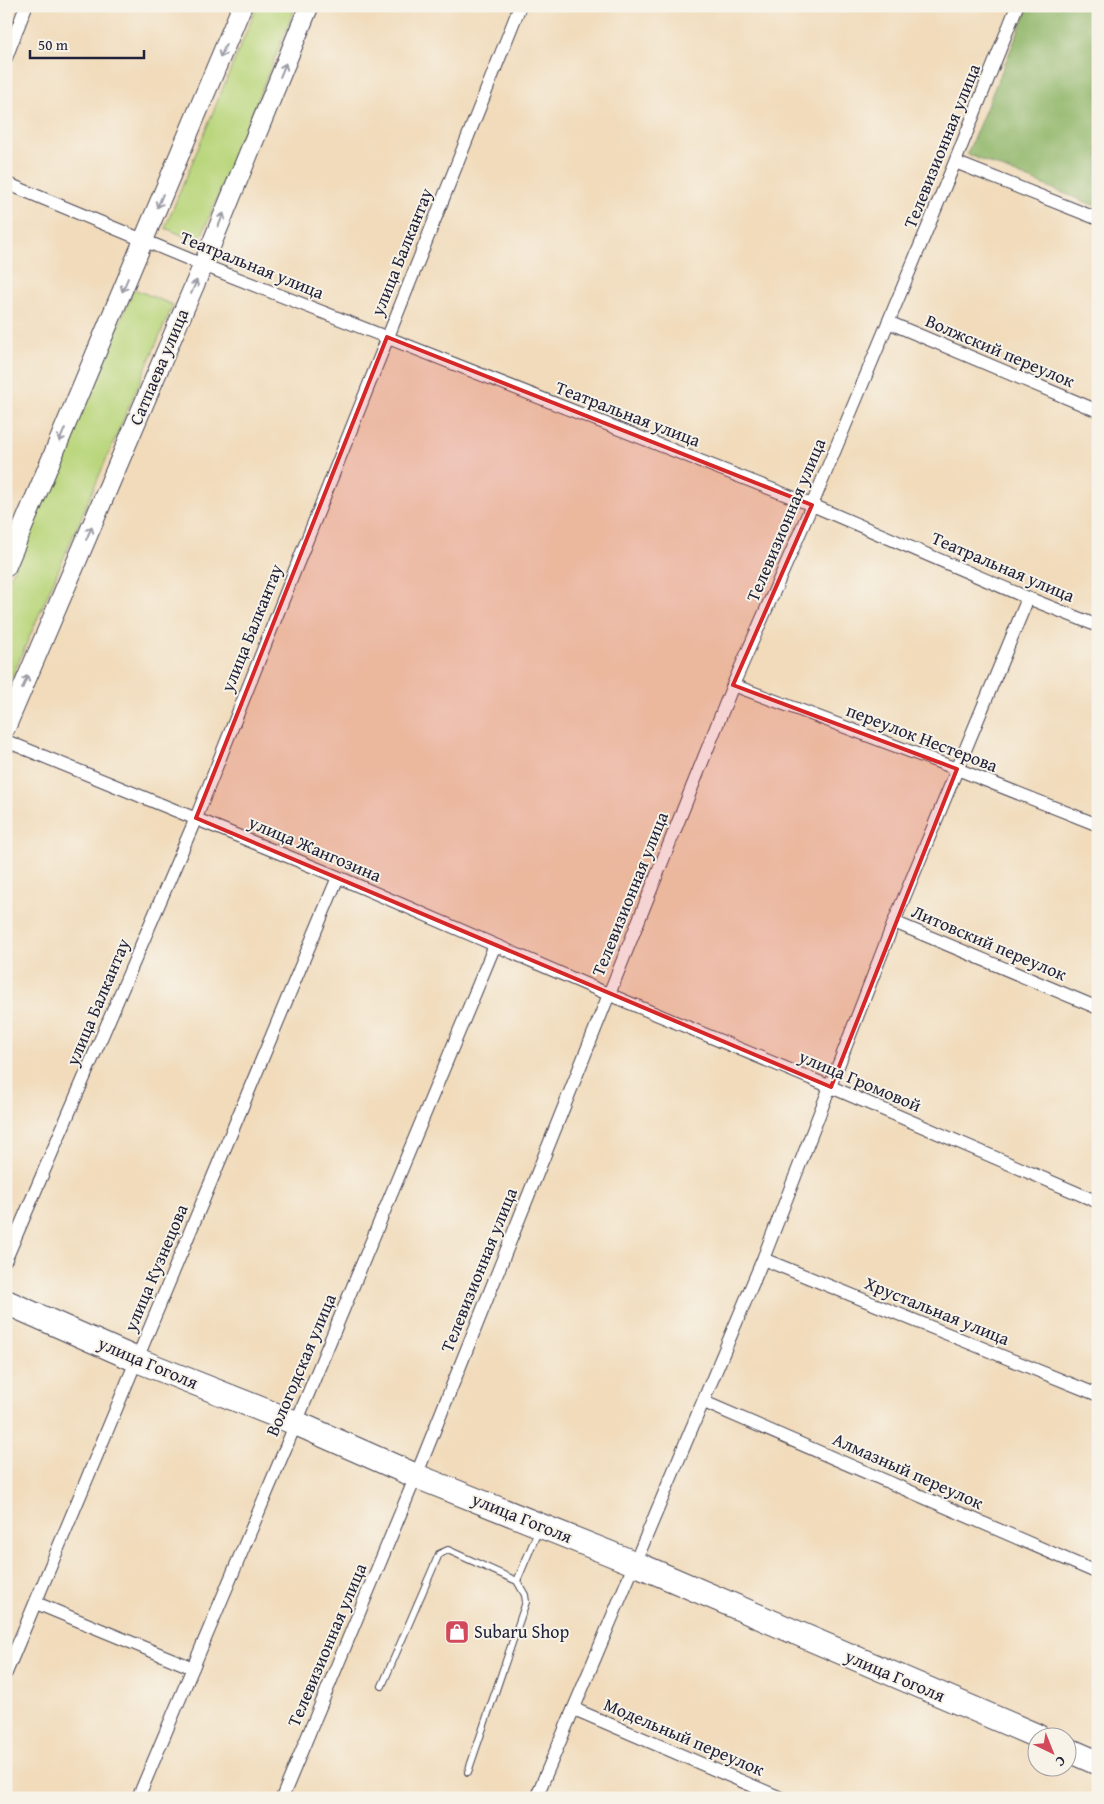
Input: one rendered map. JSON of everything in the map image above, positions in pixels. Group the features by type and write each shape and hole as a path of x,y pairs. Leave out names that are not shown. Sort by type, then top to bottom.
{"highway":[{"name":"улица Гоголя","path":"6,1302 137,1360 296,1423 416,1476 634,1563 1026,1732"},
{"path":"1076,1753 1098,1763"}],"main road":[{"path":"6,567 242,6"},
{"name":"Сатпаева улица","path":"6,727 203,265 309,6"}],"street":[{"path":"6,58 26,6"},
{"name":"улица Балкантау","path":"6,1259 196,818 520,6"},
{"name":"Телевизионная улица","path":"282,1798 416,1476 733,685 812,505 955,162 1017,6"},
{"path":"955,162 1098,219"},
{"name":"Театральная улица","path":"6,183 203,265 812,505 1098,626"},
{"name":"Волжский переулок","path":"888,322 1098,411"},
{"path":"536,1798 763,1259 894,922 1028,598"},
{"name":"переулок Нестерова","path":"733,685 957,769 1098,825"},
{"name":"улица Жангозина","path":"6,740 338,877 608,994"},
{"name":"улица Кузнецова","path":"6,1673 338,877"},
{"name":"Литовский переулок","path":"894,922 1098,1008"},
{"name":"Вологодская улица","path":"138,1798 495,945"},
{"name":"улица Громовой","path":"608,994 831,1087 1098,1202"},
{"name":"Хрустальная улица","path":"763,1259 1098,1395"},
{"name":"Алмазный переулок","path":"704,1402 1098,1573"},
{"path":"36,1603 193,1668"},
{"name":"Модельный переулок","path":"574,1709 781,1798"}],"lane":[{"path":"517,1581 541,1526"},
{"path":"382,1686 439,1554 448,1550 517,1581 526,1595 526,1602 468,1772"}],"highlighted area":[{"path":"387,337 812,505 733,685 957,769 831,1087 196,818"}],"green space":[{"path":"257,6 296,6 199,242 165,228"},
{"path":"1029,6 1098,6 1098,207 967,154"},
{"path":"134,289 173,305 6,691 6,586"}],"place":[{"name":"Subaru Shop","path":"457,1632"}]}
